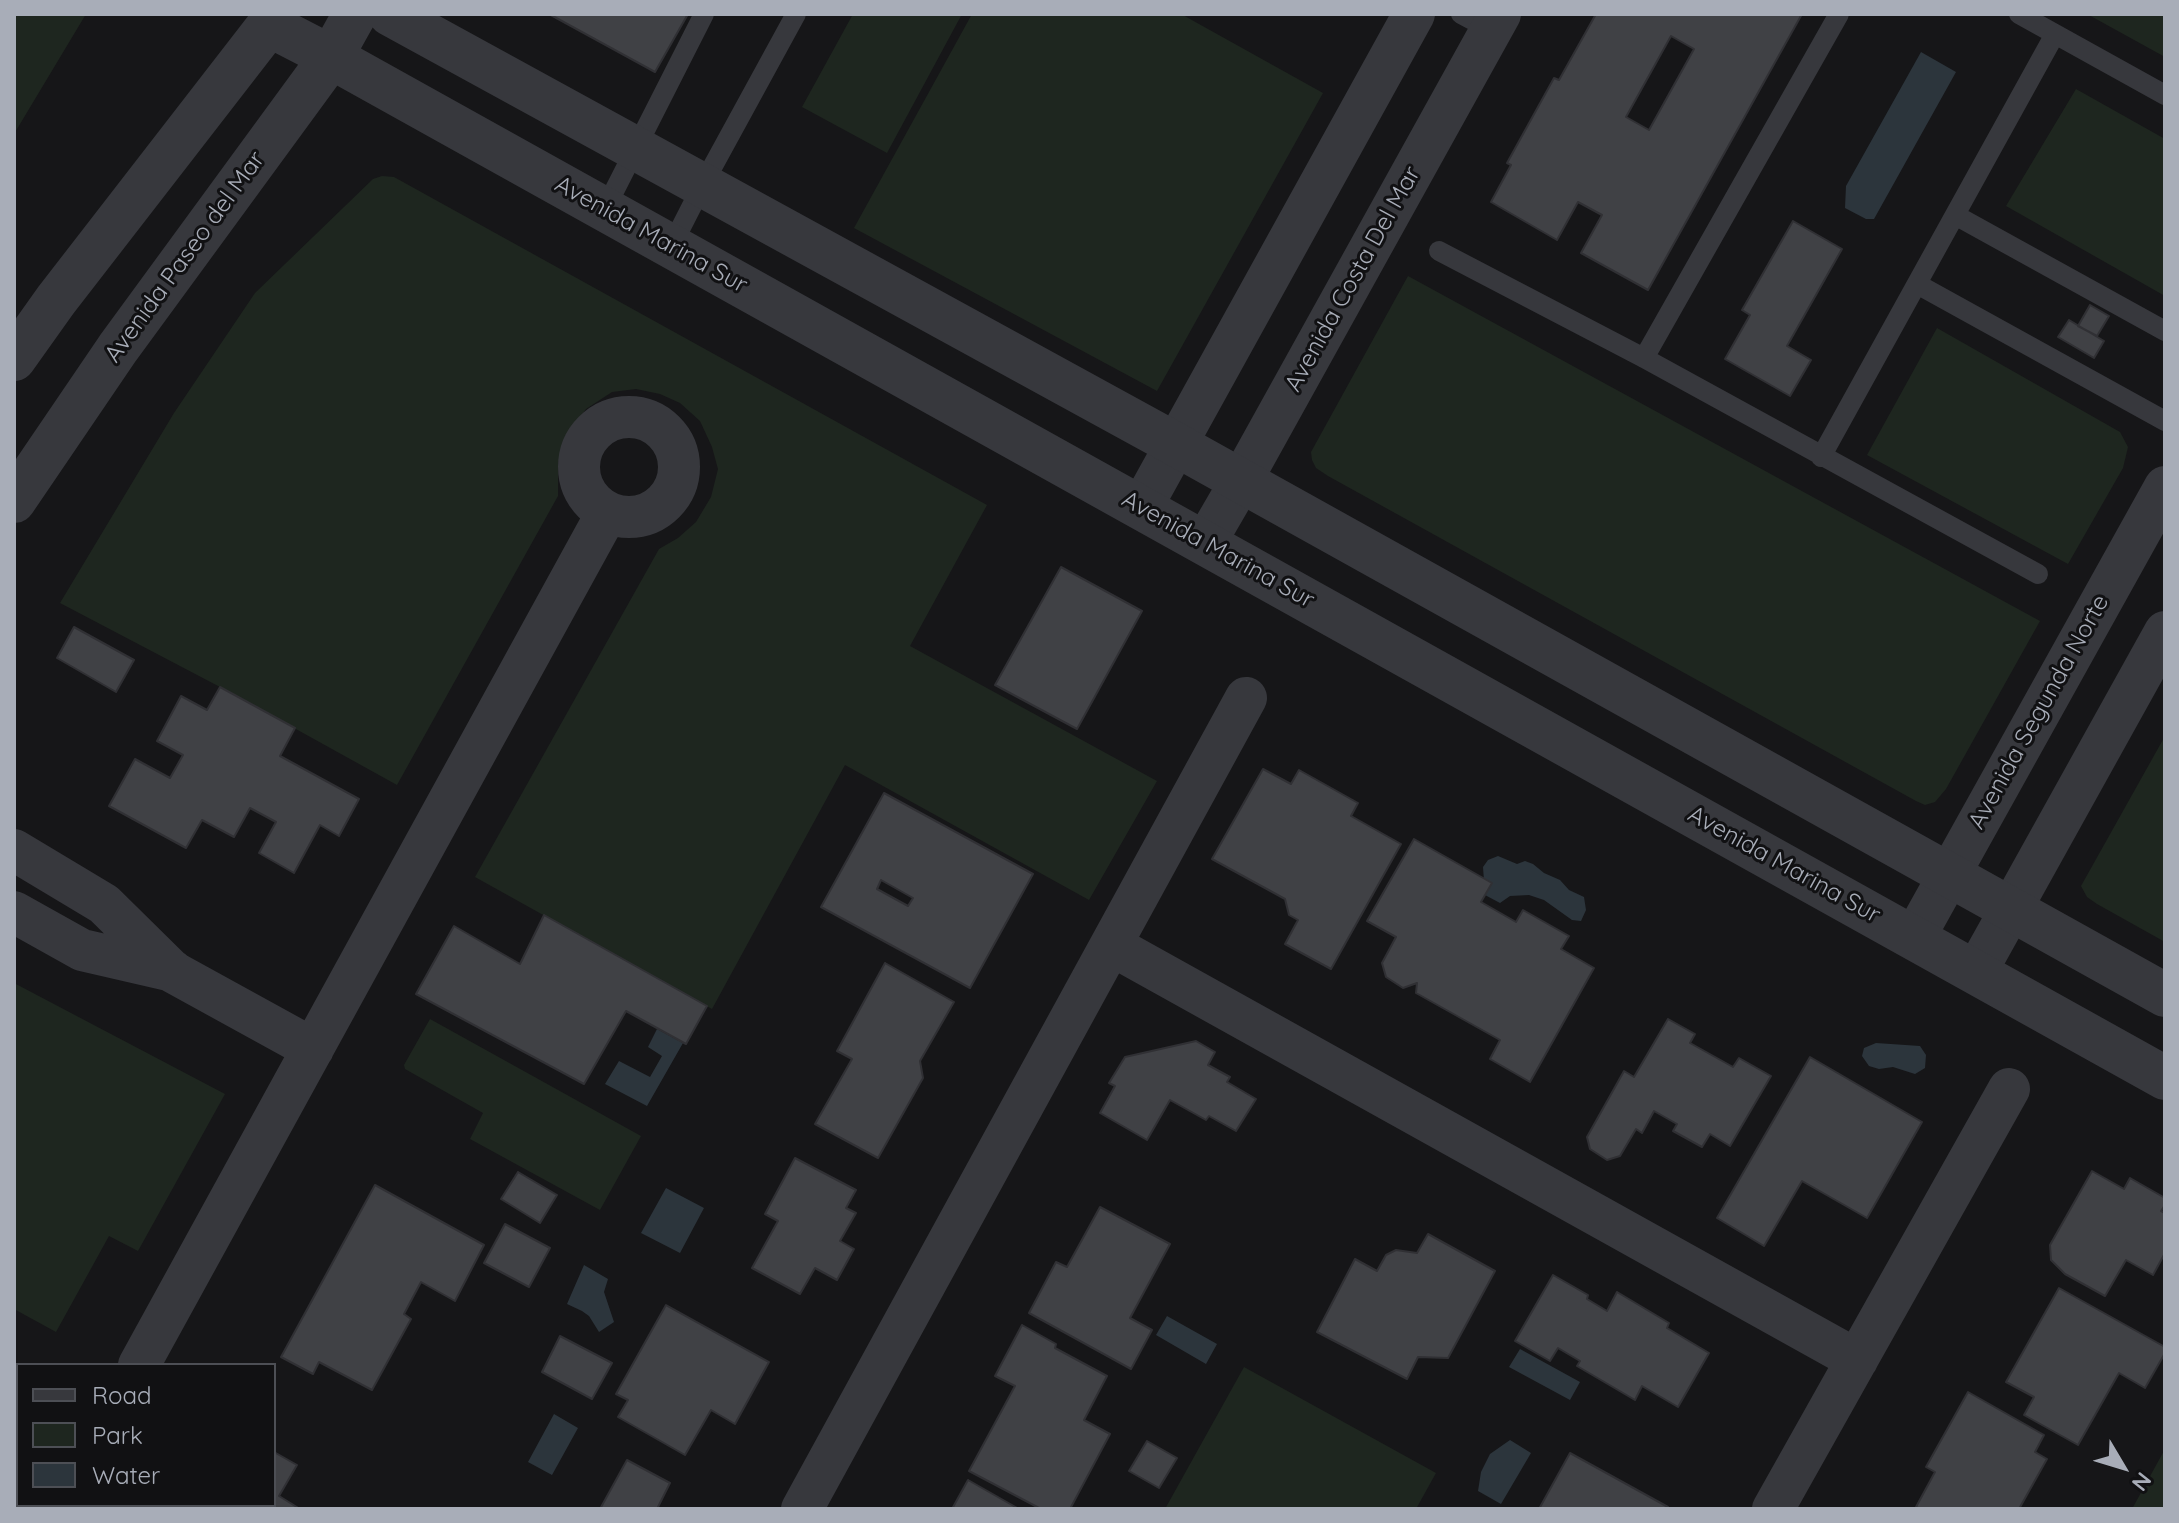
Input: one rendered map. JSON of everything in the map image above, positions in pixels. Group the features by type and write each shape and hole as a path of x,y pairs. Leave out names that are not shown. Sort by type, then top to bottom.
{"street":[{"name":"Avenida Paseo del Mar","path":"14,501 118,348 331,57 355,14"},
{"path":"390,14 1175,444 2165,995"},
{"path":"1141,508 1414,14"},
{"name":"Avenida Marina Sur","path":"272,19 331,57 2165,1078"},
{"path":"14,359 272,19"},
{"name":"Avenida Costa Del Mar","path":"1205,543 1241,481 1484,19"},
{"name":"Avenida Segunda Norte","path":"1914,938 2165,487"},
{"path":"140,1363 607,513"},
{"path":"1976,972 2165,632"},
{"path":"802,1509 1246,698"},
{"path":"14,850 104,904 173,972"},
{"path":"14,912 82,950 173,972 313,1049"},
{"path":"1111,945 1857,1360"},
{"path":"1773,1509 2009,1089"}],"lane":[{"path":"605,209 704,14"},
{"path":"671,247 796,14"},
{"path":"1644,358 1839,14"},
{"path":"2019,14 2165,95"},
{"path":"1821,457 2055,34"},
{"path":"1955,215 2165,331"},
{"path":"1439,251 1644,358 2038,574"},
{"path":"1917,284 2165,421"}],"green space":[{"path":"14,14 86,14 14,134"},
{"path":"853,14 962,14 887,153 802,107"},
{"path":"972,14 1181,14 1323,93 1157,391 854,228"},
{"path":"2087,14 2165,14 2165,57"},
{"path":"2076,89 2165,139 2165,296 2006,206"},
{"path":"394,177 987,505 910,646 1157,781 1089,900 845,765 712,1009 475,877 659,549 696,522 711,497 718,469 700,421 680,403 660,394 636,389 612,392 586,409 566,435 558,464 558,496 397,785 60,603 174,413 255,293 373,179"},
{"path":"1408,276 2040,621 1946,789 1935,802 1925,805 1916,801 1316,468 1311,452"},
{"path":"1937,328 2120,432 2128,447 2123,468 2068,564 1867,455"},
{"path":"2165,736 2165,942 2097,904 2087,897 2081,886"},
{"path":"14,983 225,1094 138,1251 109,1236 56,1332 14,1309"},
{"path":"430,1019 641,1136 600,1210 470,1139 483,1113 405,1069 404,1065"},
{"path":"1244,1367 1436,1473 1416,1509 1165,1509"},
{"path":"2165,1449 2165,1509 2132,1509"}],"water":[{"path":"1921,52 1956,72 1874,219 1866,219 1845,208 1846,186"},
{"path":"1498,856 1517,864 1525,861 1533,864 1584,897 1586,910 1581,921 1572,920 1544,900 1529,895 1510,896 1500,903 1485,895 1483,867 1488,860"},
{"path":"657,1029 683,1043 647,1106 605,1084 619,1061 650,1077 662,1056 648,1047"},
{"path":"1876,1043 1920,1046 1926,1055 1925,1068 1915,1074 1893,1067 1879,1069 1869,1066 1862,1056 1864,1048"},
{"path":"666,1188 704,1208 680,1253 641,1233"},
{"path":"584,1265 608,1279 604,1292 614,1322 599,1332 589,1316 567,1304"},
{"path":"1167,1316 1217,1344 1206,1364 1156,1335"},
{"path":"1520,1349 1580,1382 1570,1400 1509,1367"},
{"path":"554,1414 578,1428 552,1475 528,1462"},
{"path":"1510,1440 1531,1453 1501,1504 1478,1491 1481,1472 1490,1454"}],"building":[{"path":"549,14 688,14 655,72"},
{"path":"1596,14 1802,14 1648,290 1581,253 1602,215 1578,202 1557,240 1491,202 1511,165 1507,163 1554,78 1559,80","holes":["1671,36 1694,49 1649,130 1626,117"]},
{"path":"1793,221 1842,249 1787,346 1811,360 1790,396 1725,359 1750,315 1742,310"},
{"path":"2090,305 2109,316 2097,336 2078,326"},
{"path":"2069,320 2104,341 2094,358 2058,337"},
{"path":"1061,567 1142,611 1077,729 995,685"},
{"path":"74,627 134,660 116,692 57,658"},
{"path":"220,687 295,728 280,756 359,799 339,836 320,825 294,873 259,853 276,822 250,808 234,837 202,820 186,848 109,806 135,759 170,778 183,755 157,741 181,696 207,710"},
{"path":"1263,769 1291,784 1299,770 1358,803 1351,816 1401,844 1331,969 1285,944 1298,920 1289,915 1285,899 1212,859"},
{"path":"884,793 1033,874 970,988 821,907","holes":["881,880 913,898 908,906 877,889"]},
{"path":"1414,839 1492,883 1481,902 1516,922 1523,910 1569,936 1561,949 1594,968 1530,1082 1490,1059 1500,1040 1416,993 1417,983 1403,988 1386,977 1382,963 1396,937 1367,921"},
{"path":"544,915 707,1006 686,1044 626,1011 584,1084 416,994 454,926 520,964"},
{"path":"885,963 954,1002 920,1061 923,1078 878,1158 815,1124 852,1059 837,1051"},
{"path":"1668,1019 1695,1034 1690,1043 1733,1067 1739,1058 1771,1076 1730,1146 1710,1134 1702,1147 1673,1131 1677,1124 1654,1111 1642,1133 1636,1129 1620,1156 1607,1160 1590,1149 1587,1137 1624,1071 1634,1077"},
{"path":"1196,1041 1215,1052 1208,1065 1230,1077 1227,1082 1256,1099 1236,1131 1209,1116 1206,1120 1170,1100 1147,1140 1100,1113 1115,1086 1109,1083 1125,1057"},
{"path":"1810,1057 1922,1122 1867,1218 1802,1181 1764,1246 1717,1218"},
{"path":"795,1158 856,1190 846,1208 856,1213 840,1241 854,1249 837,1280 815,1268 800,1294 752,1268 778,1221 765,1214"},
{"path":"2092,1171 2124,1189 2130,1178 2165,1198 2161,1211 2165,1213 2165,1253 2153,1275 2126,1260 2105,1296 2065,1274 2051,1260 2050,1245"},
{"path":"518,1172 557,1195 540,1223 501,1199"},
{"path":"375,1185 484,1245 455,1301 421,1282 404,1314 411,1319 372,1390 319,1362 313,1374 281,1357"},
{"path":"1100,1207 1170,1244 1130,1318 1152,1330 1131,1369 1029,1313 1056,1262 1067,1267"},
{"path":"505,1224 550,1248 529,1287 484,1263"},
{"path":"1428,1234 1495,1271 1448,1358 1418,1357 1407,1379 1317,1332 1355,1259 1377,1271 1386,1255 1396,1250 1417,1253"},
{"path":"1553,1275 1588,1295 1587,1299 1607,1311 1617,1292 1669,1323 1667,1328 1709,1353 1678,1407 1642,1386 1635,1400 1577,1366 1580,1361 1558,1348 1550,1361 1515,1341"},
{"path":"2059,1288 2165,1347 2165,1353 2145,1388 2119,1373 2078,1445 2024,1415 2034,1397 2006,1382"},
{"path":"666,1305 769,1362 735,1424 711,1410 685,1455 618,1417 628,1400 616,1394"},
{"path":"1022,1325 1056,1344 1055,1348 1107,1376 1084,1420 1110,1434 1070,1509 1041,1509 969,1471 1015,1386 995,1376"},
{"path":"560,1336 612,1363 592,1399 542,1372"},
{"path":"1968,1392 2044,1435 2035,1452 2047,1459 2019,1509 1916,1507 1935,1472 1926,1467"},
{"path":"1147,1441 1177,1458 1159,1488 1129,1471"},
{"path":"276,1453 297,1465 279,1496 300,1509 186,1509 276,1507"},
{"path":"1570,1453 1668,1507 1667,1509 1539,1509"},
{"path":"627,1460 670,1483 657,1509 600,1509"},
{"path":"968,1480 1019,1509 952,1509"}]}
